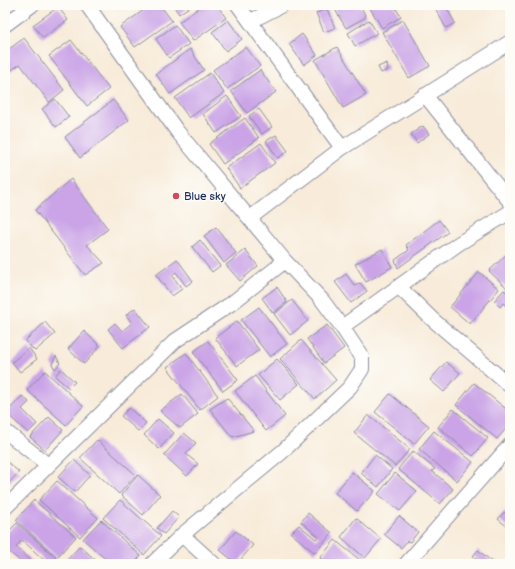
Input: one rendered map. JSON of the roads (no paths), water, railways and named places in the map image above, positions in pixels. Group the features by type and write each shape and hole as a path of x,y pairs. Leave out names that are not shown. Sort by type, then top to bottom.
{"street":[{"path":"5,25 32,5"},
{"path":"87,5 178,131 285,261 322,300 362,357 362,369 350,387 282,452 182,535 152,564"},
{"path":"238,5 342,148"},
{"path":"251,21 282,5"},
{"path":"250,218 342,148 510,42"},
{"path":"425,95 510,202"},
{"path":"342,327 458,244 510,212"},
{"path":"5,508 175,341 232,303 285,261"},
{"path":"398,287 432,319 510,386"},
{"path":"5,431 48,465"},
{"path":"406,564 510,445"},
{"path":"182,535 214,564"}],"place":[{"name":"Blue sky","path":"176,196"}]}
